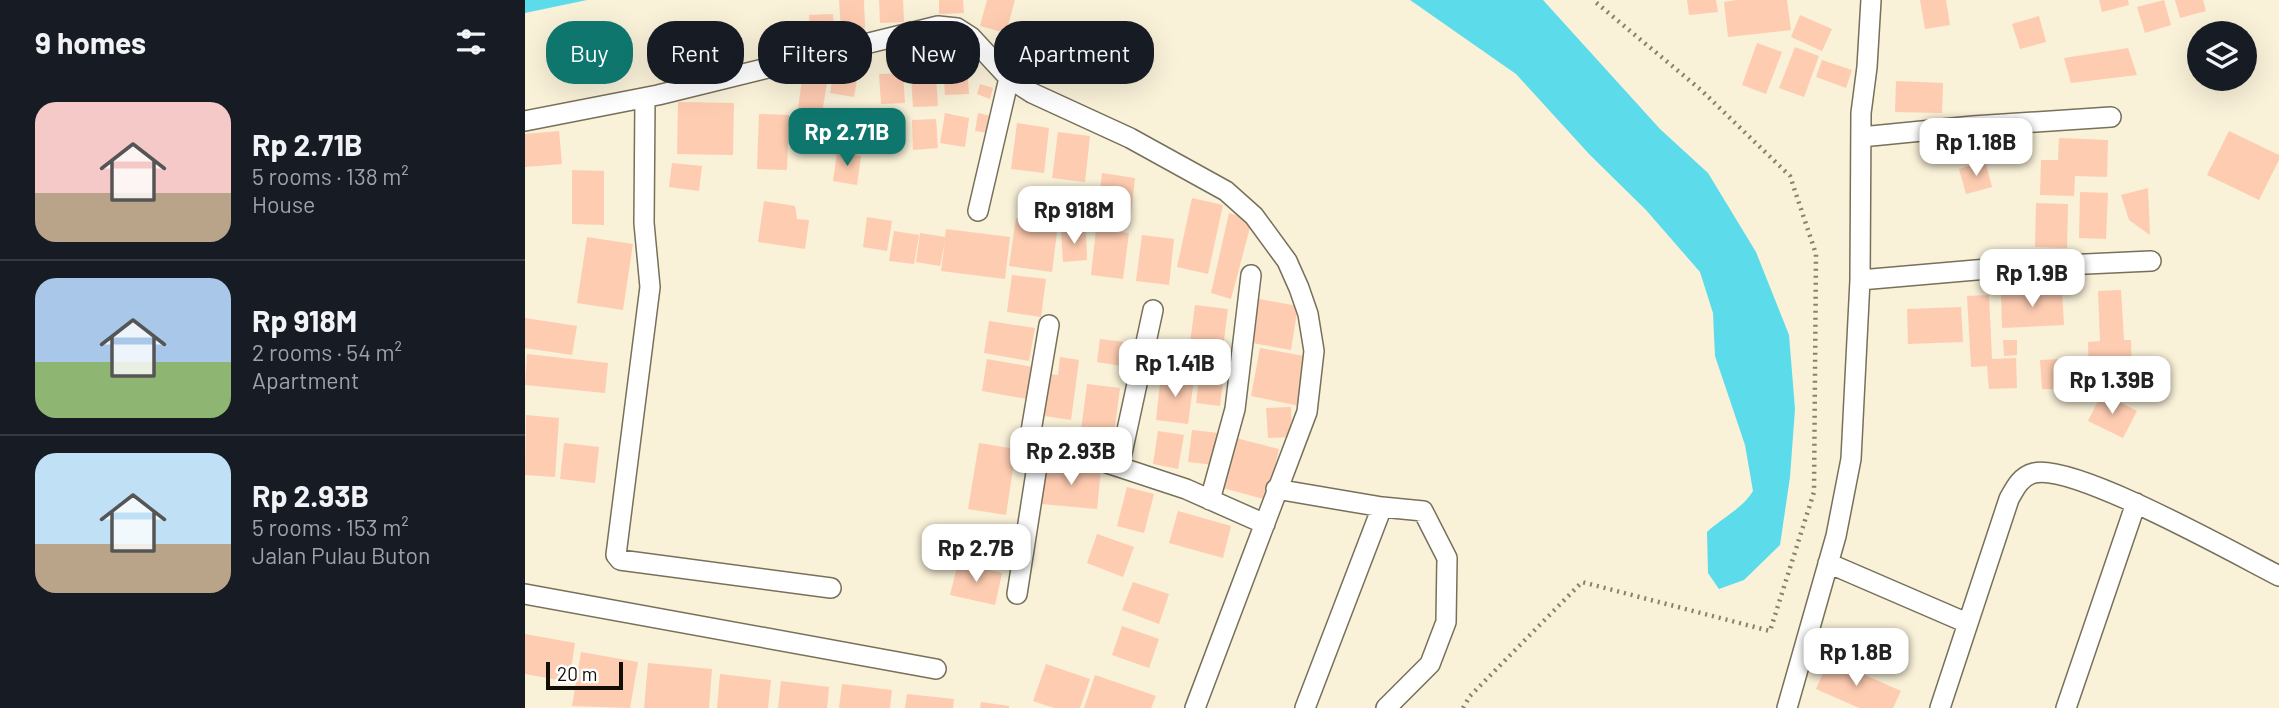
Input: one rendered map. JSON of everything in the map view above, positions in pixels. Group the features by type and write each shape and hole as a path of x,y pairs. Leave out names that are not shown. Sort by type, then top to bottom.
{"street":[{"path":"1787,708 1836,536 1851,459 1860,280 1861,137 1871,0"},
{"path":"525,121 645,98 938,26 957,27 971,37 994,62"},
{"path":"978,211 1008,84"},
{"path":"1018,84 1032,93 1141,143 1226,191 1254,216 1287,261 1308,314 1314,351 1307,412 1195,708"},
{"path":"645,98 644,223 650,287 616,555 620,560 831,588"},
{"path":"1861,137 2111,117"},
{"path":"1860,280 1999,268 2151,261"},
{"path":"1210,500 1235,409 1251,275"},
{"path":"1118,467 1153,310"},
{"path":"1049,325 1030,437 1033,443 1118,467 1210,500 1265,524"},
{"path":"1017,594 1040,447"},
{"path":"1940,708 2009,499 2022,479 2031,473 2076,480 2136,503 2279,576"},
{"path":"1276,489 1423,512 1447,558 1446,622 1430,664 1386,708"},
{"path":"2066,708 2136,503"},
{"path":"1305,708 1382,507"},
{"path":"1828,564 1967,623"},
{"path":"525,594 936,669"}],"path":[{"path":"1463,708 1470,696 1582,582 1770,631 1814,492 1816,254 1790,176 1701,90 1593,0"}],"water":[{"path":"525,0 587,0 525,13"},
{"path":"1410,0 1543,0 1660,129 1708,173 1756,252 1789,335 1795,409 1790,477 1780,545 1744,580 1719,589 1708,573 1707,532 1738,508 1753,491 1745,445 1715,356 1713,313 1700,272 1646,210 1590,155 1516,74"}],"building":[{"path":"839,0 864,0 865,21 840,21"},
{"path":"879,0 903,0 904,21 880,23"},
{"path":"939,0 963,0 964,13 939,14"},
{"path":"987,0 1015,0 1009,21 994,21 994,30 980,26"},
{"path":"1687,0 1716,0 1718,12 1689,15"},
{"path":"1787,0 1791,30 1728,37 1724,2"},
{"path":"1920,0 1946,0 1950,25 1925,29"},
{"path":"2099,0 2128,0 2129,5 2102,12"},
{"path":"2164,0 2171,25 2145,33 2137,7"},
{"path":"2175,0 2203,0 2206,11 2180,18"},
{"path":"833,14 833,21 809,21 809,15"},
{"path":"1800,15 1832,29 1822,51 1791,37"},
{"path":"2039,16 2046,42 2020,49 2012,24"},
{"path":"1757,43 1782,52 1766,94 1742,85"},
{"path":"1795,47 1819,56 1804,97 1779,88"},
{"path":"2128,48 2137,75 2071,83 2064,58"},
{"path":"1822,60 1852,70 1846,88 1816,77"},
{"path":"879,74 886,74 886,84 904,84 905,103 881,104"},
{"path":"1896,81 1943,83 1942,113 1895,112"},
{"path":"801,84 827,84 822,113 798,109"},
{"path":"832,84 856,84 854,97 830,93"},
{"path":"911,84 937,84 938,106 913,107"},
{"path":"944,84 968,84 969,94 945,95"},
{"path":"980,84 993,88 990,99 977,94"},
{"path":"678,102 734,103 733,155 677,154"},
{"path":"837,108 861,112 856,142 832,138"},
{"path":"881,113 905,117 901,146 877,142"},
{"path":"945,113 969,118 965,147 940,143"},
{"path":"978,113 992,116 989,133 975,131"},
{"path":"759,114 789,115 787,170 757,169"},
{"path":"808,117 832,121 827,150 803,146"},
{"path":"936,119 938,148 913,150 912,120"},
{"path":"1017,123 1049,128 1044,173 1011,169"},
{"path":"559,131 562,164 525,167 525,134"},
{"path":"2229,131 2279,155 2259,200 2207,175"},
{"path":"1058,132 1090,136 1085,182 1052,178"},
{"path":"2059,138 2108,140 2107,177 2075,176 2074,196 2040,195 2041,160 2058,160"},
{"path":"837,152 861,156 857,185 833,181"},
{"path":"1985,161 1992,187 1966,194 1959,169"},
{"path":"672,163 702,166 699,191 669,187"},
{"path":"572,170 604,171 604,225 572,224"},
{"path":"1102,173 1135,178 1130,223 1097,219"},
{"path":"2148,188 2150,235 2129,220 2121,195"},
{"path":"2080,192 2108,193 2106,239 2079,238"},
{"path":"1192,198 1223,205 1208,274 1177,267"},
{"path":"764,201 795,206 797,219 809,220 805,249 758,242"},
{"path":"2036,203 2068,204 2067,248 2035,247"},
{"path":"1229,213 1252,220 1231,299 1211,293"},
{"path":"867,217 892,221 887,251 863,247"},
{"path":"1016,218 1058,224 1052,272 1009,266"},
{"path":"946,229 1010,237 1005,279 941,271 945,241 940,266 916,262 920,233 945,237"},
{"path":"1096,229 1129,233 1123,279 1091,275"},
{"path":"1086,230 1087,260 1063,262 1061,231"},
{"path":"894,231 919,235 914,264 889,261"},
{"path":"1142,235 1174,239 1169,285 1136,281"},
{"path":"587,237 633,244 623,310 577,303"},
{"path":"1012,275 1046,279 1041,317 1007,312"},
{"path":"2121,290 2124,340 2131,340 2132,374 2089,376 2088,342 2100,341 2098,291"},
{"path":"2062,291 2064,325 2002,328 2001,293"},
{"path":"1989,295 1992,359 2016,358 2017,388 1989,389 1987,366 1971,367 1967,296"},
{"path":"1259,299 1298,306 1291,350 1252,343"},
{"path":"1195,305 1228,309 1222,355 1189,351"},
{"path":"1961,307 1963,342 1908,344 1907,309"},
{"path":"525,318 577,326 572,355 525,348"},
{"path":"989,321 1035,328 1029,361 984,353"},
{"path":"1100,339 1125,342 1122,366 1097,362"},
{"path":"2003,340 2017,340 2017,355 2004,356"},
{"path":"1260,348 1309,357 1300,406 1251,396"},
{"path":"527,354 608,363 605,393 525,385"},
{"path":"1060,357 1079,360 1071,420 1044,416 1050,374 1058,375"},
{"path":"987,359 1033,367 1027,399 982,391"},
{"path":"2062,359 2063,389 2042,389 2040,360"},
{"path":"1200,369 1224,372 1220,406 1196,403"},
{"path":"1161,374 1194,379 1188,424 1156,420"},
{"path":"1087,384 1120,388 1114,434 1081,430"},
{"path":"2102,393 2137,411 2123,438 2088,421"},
{"path":"1291,407 1292,437 1268,438 1266,408"},
{"path":"526,415 559,418 555,477 525,475"},
{"path":"1192,430 1219,433 1215,465 1188,462"},
{"path":"1158,431 1184,435 1178,469 1153,464"},
{"path":"1236,438 1279,449 1267,500 1223,488"},
{"path":"564,443 599,447 595,483 560,479"},
{"path":"979,443 1016,449 1006,515 968,509"},
{"path":"1045,465 1101,470 1097,509 1041,504"},
{"path":"1127,487 1154,494 1144,533 1117,526"},
{"path":"1178,511 1231,526 1223,558 1169,543"},
{"path":"965,527 1006,537 999,567 958,558"},
{"path":"1097,534 1134,547 1123,577 1087,563"},
{"path":"958,563 1002,573 995,605 950,595"},
{"path":"1133,582 1169,594 1159,624 1122,610"},
{"path":"1122,626 1159,639 1149,668 1112,655"},
{"path":"525,634 575,643 569,682 525,674"},
{"path":"581,652 638,662 630,708 572,706"},
{"path":"1829,659 1901,691 1893,708 1859,708 1816,689"},
{"path":"648,663 712,669 709,708 644,708"},
{"path":"1046,664 1090,679 1080,708 1054,708 1033,701"},
{"path":"720,674 771,680 768,708 717,708"},
{"path":"1095,675 1156,696 1151,708 1084,708"},
{"path":"781,681 829,687 827,708 778,708"},
{"path":"842,684 892,690 890,708 839,708"},
{"path":"907,694 954,699 953,708 905,708"},
{"path":"981,702 1009,706 1009,708 980,708"}]}
